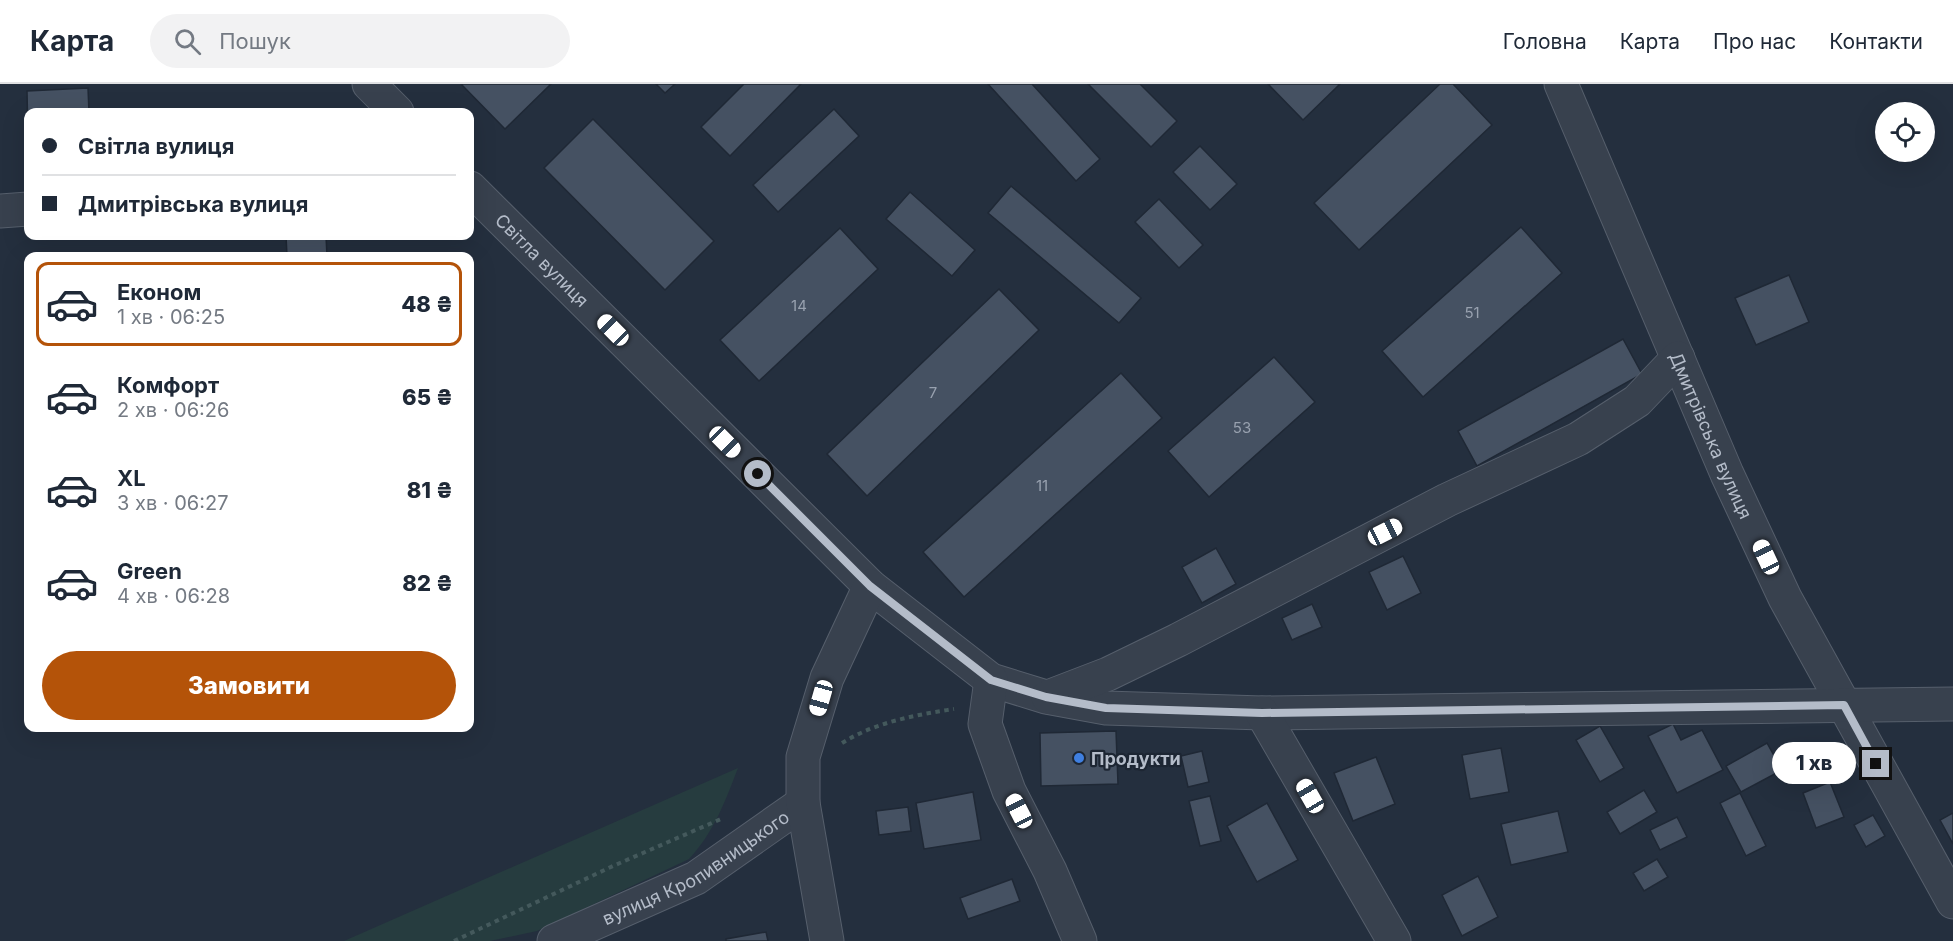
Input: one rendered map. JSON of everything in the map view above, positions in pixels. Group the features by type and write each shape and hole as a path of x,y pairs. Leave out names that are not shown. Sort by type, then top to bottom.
{"street":[{"path":"369,84 393,108"},
{"name":"Дмитрівська вулиця","path":"1561,84 1727,474 1785,598 1953,902"},
{"name":"Світла вулиця","path":"474,192 870,586 989,693 1046,697 1106,708 1262,713 1953,704"},
{"path":"0,211 24,209"},
{"path":"1046,697 1108,674 1447,500 1578,439 1637,401 1678,358"},
{"path":"827,941 803,790 803,757 826,678 870,586"},
{"path":"989,693 985,724 1009,791 1050,871 1080,941"},
{"path":"1262,713 1394,941"},
{"name":"вулиця Кропивницького","path":"554,941 696,878 803,790"}],"path":[{"path":"803,790 828,752 859,732 889,721 952,710 989,693"},
{"path":"454,941 613,866 728,816"}],"green space":[{"path":"738,768 712,827 689,859 537,931 490,941 344,941"}],"building":[{"path":"461,84 551,84 505,129"},
{"path":"656,84 675,84 665,93"},
{"path":"744,84 801,84 730,156 701,127"},
{"path":"988,84 1032,84 1100,159 1076,181"},
{"path":"1088,84 1140,84 1177,121 1151,147"},
{"path":"1268,84 1340,84 1303,120"},
{"path":"1440,84 1453,84 1492,125 1359,250 1314,203"},
{"path":"88,88 89,108 27,108 27,91"},
{"path":"834,109 859,136 778,212 753,185"},
{"path":"593,119 714,241 665,290 544,168"},
{"path":"1200,146 1237,184 1210,210 1173,172"},
{"path":"1011,186 1141,298 1119,323 988,213"},
{"path":"910,192 975,250 952,276 886,219"},
{"path":"1159,199 1203,245 1179,268 1135,222"},
{"path":"1521,227 1562,273 1423,397 1382,351"},
{"path":"840,228 878,269 759,381 720,340"},
{"path":"286,240 326,240 327,252 287,252"},
{"path":"1789,275 1809,322 1756,345 1735,298"},
{"path":"999,289 1039,330 867,496 827,454"},
{"path":"1623,339 1642,374 1477,466 1458,431"},
{"path":"1274,357 1315,402 1209,497 1168,451"},
{"path":"1121,373 1162,418 964,597 923,552"},
{"path":"1216,548 1236,584 1202,603 1182,567"},
{"path":"1403,556 1421,593 1387,610 1369,572"},
{"path":"1312,604 1322,627 1292,640 1282,618"},
{"path":"1673,724 1681,740 1702,730 1723,770 1677,793 1648,736"},
{"path":"1600,726 1624,768 1600,782 1576,740"},
{"name":"Продукти","path":"1116,731 1118,784 1041,786 1040,733"},
{"path":"1767,743 1782,770 1741,792 1726,766"},
{"path":"1501,748 1509,792 1470,799 1462,755"},
{"path":"1202,751 1209,782 1188,787 1181,756"},
{"path":"1376,757 1395,804 1353,821 1334,773"},
{"path":"1830,782 1844,817 1816,828 1803,793"},
{"path":"1644,790 1657,812 1620,834 1607,812"},
{"path":"973,792 981,840 924,849 916,803"},
{"path":"1740,793 1766,846 1746,856 1720,803"},
{"path":"1210,796 1221,841 1200,846 1189,801"},
{"path":"1267,803 1298,860 1257,882 1227,826"},
{"path":"908,807 911,831 879,835 876,811"},
{"path":"1558,811 1568,852 1511,865 1501,824"},
{"path":"1953,813 1953,844 1940,820"},
{"path":"1873,815 1885,836 1866,847 1854,825"},
{"path":"1677,817 1687,837 1660,850 1650,830"},
{"path":"1657,859 1668,877 1644,891 1633,873"},
{"path":"1478,876 1498,917 1462,936 1442,895"},
{"path":"1012,879 1020,901 968,919 960,898"},
{"path":"766,932 768,941 726,941 726,939"}],"place":[{"name":"Продукти","path":"1079,758"}],"route":[{"path":"758,474 870,586 991,680 1046,697 1106,708 1262,713 1844,705 1876,764"}]}
